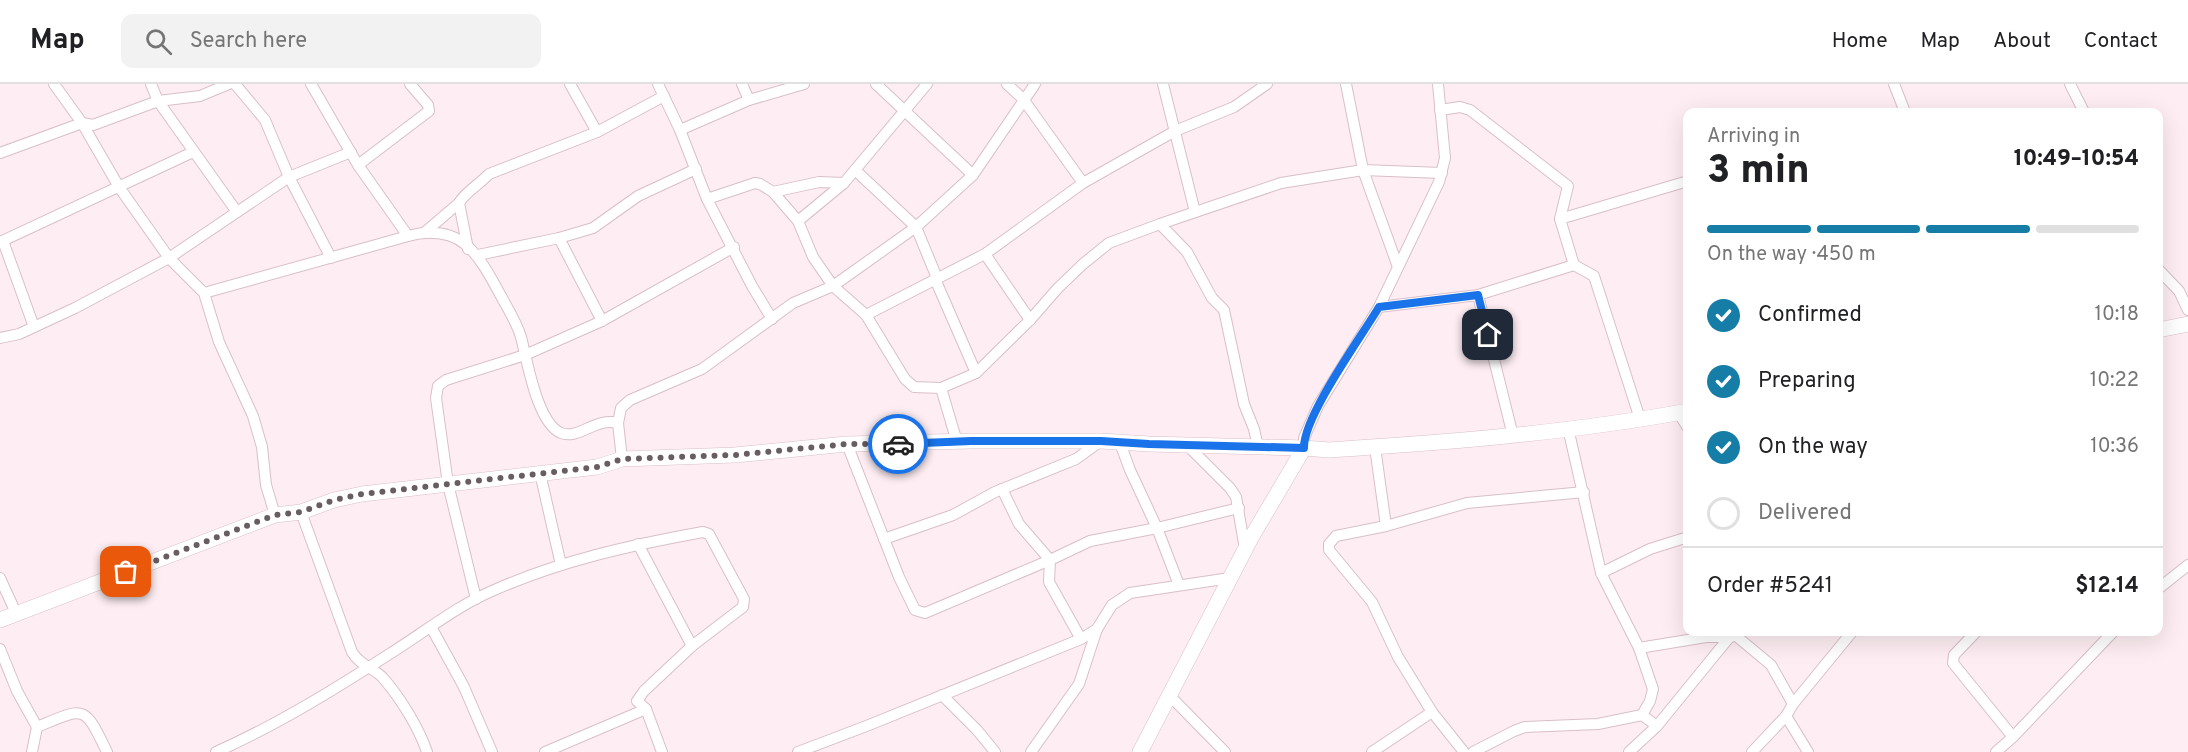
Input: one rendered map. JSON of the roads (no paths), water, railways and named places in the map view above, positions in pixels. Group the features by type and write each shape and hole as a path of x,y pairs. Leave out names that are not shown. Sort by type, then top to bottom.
{"street":[{"path":"54,84 82,123 119,187 169,258 204,293 219,342 253,416 262,447 266,485 275,515"},
{"path":"151,84 158,102 237,212"},
{"path":"0,153 82,123 93,125 158,102 200,96 229,84"},
{"path":"235,84 265,120 289,177 331,258"},
{"path":"311,84 358,165 408,236"},
{"path":"358,165 429,111 428,105 410,84"},
{"path":"570,84 597,132"},
{"path":"658,84 680,130 707,200 772,319"},
{"path":"742,84 749,100"},
{"path":"680,130 749,100 804,84"},
{"path":"876,84 973,175"},
{"path":"798,221 844,183 927,84"},
{"path":"1007,84 1023,99 1083,183"},
{"path":"622,459 618,423 621,408 630,400 702,369 801,299 833,285 916,227 973,175 1035,84"},
{"path":"1163,84 1195,212"},
{"path":"866,315 985,254 1083,183 1175,131 1234,107 1267,84"},
{"path":"1346,84 1363,170 1398,267"},
{"path":"1140,752 1245,549 1304,448 1304,438 1318,406 1379,307 1442,173 1445,158 1438,84"},
{"path":"1894,84 1903,108"},
{"path":"2070,84 2082,108"},
{"path":"425,232 489,174 597,132 664,96"},
{"path":"1440,110 1460,107 1470,110 1568,186 1560,219 1574,265 1594,276 1640,419"},
{"path":"34,327 2,242 193,152"},
{"path":"0,338 19,334 75,308 169,258 289,177 351,152"},
{"path":"473,252 559,238 593,228 638,196 696,169"},
{"path":"855,170 916,227 976,373"},
{"path":"707,200 755,183 773,192 798,221 813,257 833,285 866,315 904,379 914,387 941,388 976,373 1088,259 1114,240 1281,183 1363,170 1442,173"},
{"path":"773,192 819,182 844,183"},
{"path":"1560,219 1683,182"},
{"path":"459,203 473,252 518,327 534,391 549,423 555,429 568,434 578,433 599,422 618,423"},
{"path":"1160,224 1187,252 1212,298 1224,310 1244,404 1258,447"},
{"path":"204,293 425,232 446,234 457,238 473,252"},
{"path":"559,238 602,321"},
{"path":"476,599 448,484 436,398 438,386 446,380 525,355 602,321 734,247"},
{"path":"985,254 1030,320"},
{"path":"1379,307 1478,295 1574,265"},
{"path":"2163,274 2179,291 2188,310"},
{"path":"1478,295 1513,436"},
{"path":"2163,329 2188,324"},
{"path":"941,388 957,442"},
{"path":"0,620 275,515 301,512 334,500 362,494 597,467 622,459 735,455 847,444 957,442 1101,441 1329,450 1513,436 1683,411"},
{"path":"1568,429 1601,573 1639,648 1653,689 1650,701 1642,715"},
{"path":"884,539 952,514 1002,489 1076,459 1101,441"},
{"path":"1120,442 1179,585"},
{"path":"847,444 911,603 920,613 925,613 1090,541 1239,508"},
{"path":"1187,445 1230,488 1239,508 1245,549"},
{"path":"1375,447 1386,526"},
{"path":"540,473 561,565"},
{"path":"1002,489 1019,524 1050,560 1050,582 1080,639"},
{"path":"1464,752 1432,712 1398,657 1372,602 1329,550 1329,544 1336,536 1386,526 1467,503 1584,492"},
{"path":"301,512 350,649 355,657 384,679 417,728 427,752"},
{"path":"216,752 255,734 368,668 491,591 561,565 638,544 706,533 711,538 744,599 743,607 692,646 639,696 637,702 646,709 662,752"},
{"path":"1601,573 1650,549 1683,539"},
{"path":"638,544 692,646"},
{"path":"2163,585 2188,565"},
{"path":"0,578 16,613"},
{"path":"1031,752 1079,684 1097,629 1112,605 1130,593 1230,578"},
{"path":"431,627 464,687 492,752"},
{"path":"798,752 1080,639 1097,629"},
{"path":"1639,648 1710,636"},
{"path":"1629,752 1657,726 1730,636"},
{"path":"1736,636 1771,665 1793,704"},
{"path":"1752,752 1786,716 1793,704 1849,636"},
{"path":"1972,636 1954,655 1953,663 2013,737"},
{"path":"1996,752 2109,636"},
{"path":"0,649 16,691 37,727 32,752"},
{"path":"942,695 995,752"},
{"path":"1169,695 1225,752"},
{"path":"545,752 646,709"},
{"path":"37,727 73,712 82,713 92,721 107,752"},
{"path":"1372,752 1432,712"},
{"path":"1473,752 1514,731 1525,728 1598,724 1642,715 1657,726"},
{"path":"1786,716 1808,752"}]}
